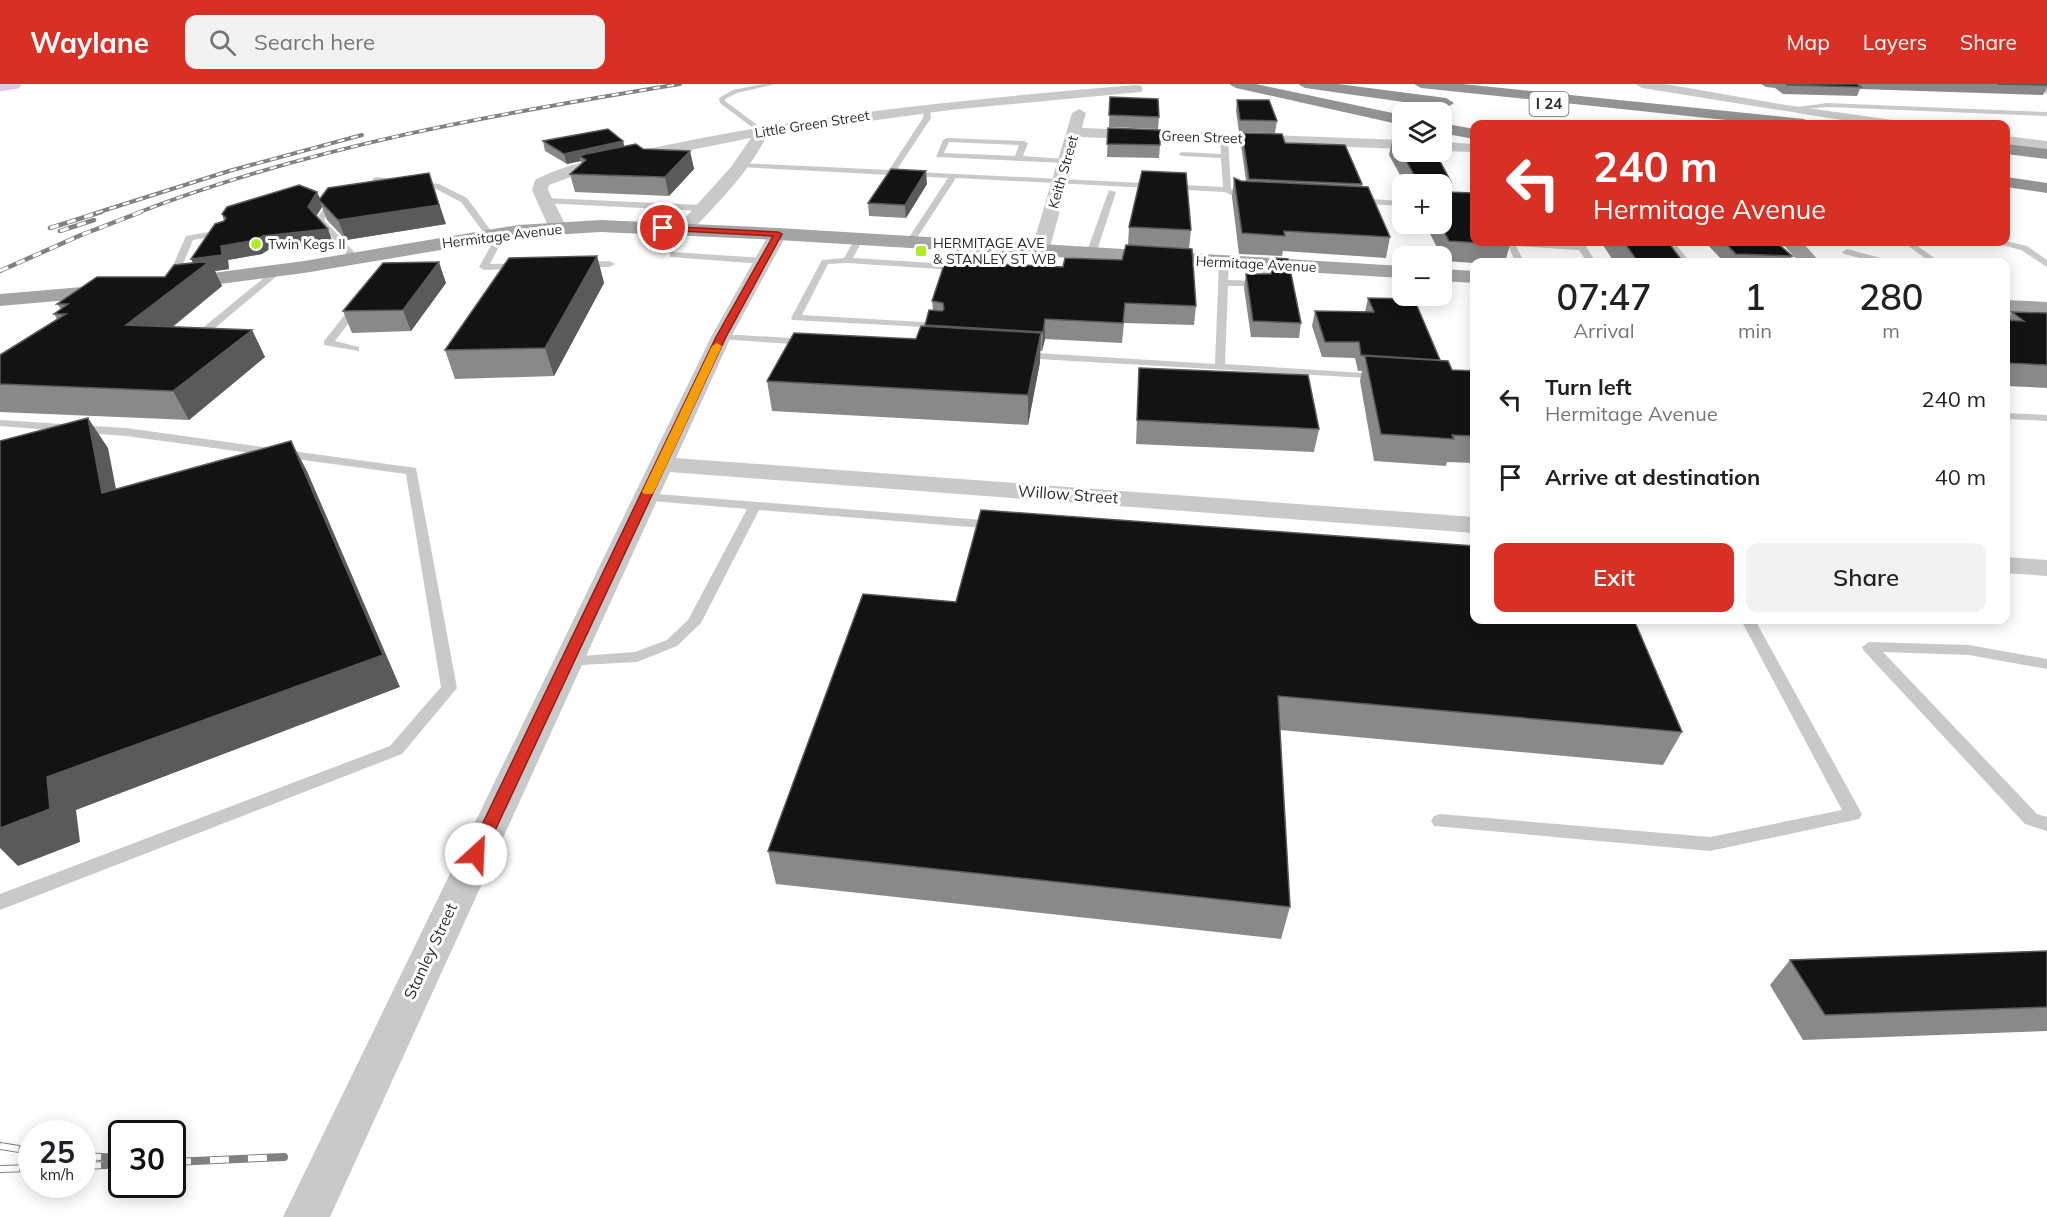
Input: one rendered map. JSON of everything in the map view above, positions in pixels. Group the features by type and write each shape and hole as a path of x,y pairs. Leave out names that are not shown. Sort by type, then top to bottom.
{"highway":[{"path":"1236,84 1392,118"},
{"path":"1305,84 1461,105"},
{"name":"I 24","path":"1399,84 1669,120"},
{"path":"1421,84 1766,120"},
{"path":"1452,130 1470,133"},
{"path":"2010,149 2047,154"},
{"path":"2010,168 2047,173"},
{"path":"2010,183 2047,188"}],"main road":[{"name":"Hermitage Avenue","path":"0,300 170,284 355,258 390,258 496,234 601,226 778,234 1392,271"},
{"path":"1795,246 1806,258"},
{"path":"1452,276 1470,277"},
{"path":"2010,307 2047,309"}],"street":[{"path":"1642,84 1864,120"},
{"name":"Little Green Street","path":"545,201 540,190 541,183 560,175 670,149 761,132 927,107 1136,89"},
{"name":"Keith Street","path":"1040,251 1085,93"},
{"path":"684,229 740,165 761,132"},
{"name":"Green Street","path":"1074,132 1392,146"},
{"path":"2010,141 2047,146"},
{"path":"1452,147 1470,148"},
{"path":"545,201 558,228"},
{"name":"Stanley Street","path":"306,1217 721,337 778,234"},
{"name":"Willow Street","path":"661,464 1470,525"},
{"path":"2010,565 2047,568"}],"lane":[{"path":"761,132 722,102 722,98 735,91 773,84"},
{"path":"2033,84 2047,92"},
{"path":"1786,109 1827,105 2047,114"},
{"path":"891,173 927,118 927,107"},
{"path":"1224,138 1227,190"},
{"path":"1018,158 1024,143 947,140 939,154 1018,158 1066,160"},
{"path":"1182,154 1225,156"},
{"path":"740,165 1227,190 1239,196 1262,197"},
{"path":"910,242 954,176"},
{"path":"376,179 436,186 464,200 496,234 483,267 530,266"},
{"path":"1091,254 1112,192"},
{"path":"334,199 320,220 355,258"},
{"path":"545,201 702,208"},
{"path":"1344,201 1392,203"},
{"path":"170,284 189,238 226,232"},
{"path":"847,260 859,239"},
{"path":"2010,245 2024,248 2047,264"},
{"path":"939,326 796,318 825,262 847,260 954,267 964,246"},
{"path":"1564,246 1582,247 1589,258"},
{"path":"1673,246 1683,258"},
{"path":"1913,246 1929,258"},
{"path":"1847,252 1870,258"},
{"path":"673,255 763,261"},
{"path":"1220,367 1224,262"},
{"path":"564,265 610,264"},
{"path":"1223,283 1266,284 1267,264"},
{"path":"193,341 279,270"},
{"path":"355,350 328,343 368,291"},
{"path":"78,307 96,292"},
{"path":"721,337 816,343"},
{"path":"1006,354 1394,378"},
{"path":"2010,416 2047,418"},
{"path":"0,423 126,432 412,471 448,688 396,750 0,902"},
{"path":"45,438 78,429"},
{"path":"645,497 1006,526"},
{"path":"567,662 637,657 672,643 694,623 755,506"},
{"path":"1440,821 1710,844 1853,814 1750,624"},
{"path":"2047,664 1969,650 1869,647 2031,819 2047,824"}],"building":[{"path":"1857,84 1861,87 1787,85"},
{"path":"1997,84 2046,84 2047,85"},
{"path":"1110,97 1158,99 1159,117 1109,115"},
{"path":"1237,100 1269,100 1277,121 1240,120"},
{"path":"1108,128 1160,130 1160,145 1107,144"},
{"path":"608,129 623,141 564,154 543,141"},
{"path":"1242,133 1282,134 1285,143 1345,145 1362,184 1249,179"},
{"path":"636,144 643,149 690,151 665,177 570,174 586,160 579,156"},
{"path":"1407,162 1440,162 1447,174 1413,174"},
{"path":"891,169 926,171 905,205 868,203"},
{"path":"1142,171 1186,173 1191,230 1129,227"},
{"path":"429,173 439,205 338,220 319,200 328,188"},
{"path":"1234,178 1241,181 1368,187 1390,237 1284,231 1285,236 1242,233"},
{"path":"299,185 317,192 308,207 328,229 262,236 256,240 221,246 222,255 191,259 215,224 224,221 226,218 222,214 227,207"},
{"path":"1452,192 1470,193 1470,242 1449,241 1445,234 1452,234"},
{"path":"1126,245 1192,249 1196,306 1125,303 1123,323 1045,319 1043,332 925,325 929,310 942,311 944,309 943,303 932,301 947,256 980,257 978,263 1063,267 1065,258 1122,260"},
{"path":"1627,246 1671,246 1680,258 1635,258"},
{"path":"1728,246 1781,246 1792,256 1736,254"},
{"path":"597,256 545,348 445,350 509,258"},
{"path":"1275,258 1288,259 1301,323 1253,321 1246,274 1271,274"},
{"path":"210,261 126,325 252,330 173,391 0,384 0,355 66,314 54,314 68,304 57,304 97,277 165,277 174,265"},
{"path":"439,262 403,310 343,311 383,263"},
{"path":"1368,298 1392,299 1392,306 1417,306 1440,360 1361,355 1359,342 1325,342 1315,311 1374,312"},
{"path":"2012,312 2047,313 2047,365 2010,363 2010,320 2024,321"},
{"path":"921,326 1041,333 1028,395 767,381 794,333 916,339"},
{"path":"1365,356 1448,361 1452,370 1470,371 1470,436 1452,435 1454,439 1381,434"},
{"path":"1139,368 1308,375 1319,429 1137,420"},
{"path":"88,418 102,493 291,441 383,655 47,777 50,809 0,828 0,441"},
{"path":"981,510 1470,546 1470,624 1636,624 1682,732 1278,696 1290,907 768,851 863,594 956,602"},
{"path":"2047,951 2047,1007 1825,1015 1790,960"}],"waterway":[{"path":"0,86 16,84"}],"railway":[{"path":"137,213 203,189 337,151 473,120 680,84"},
{"path":"96,213 229,171 362,135"},
{"path":"50,228 101,212"},
{"path":"0,271 81,235 141,212"},
{"path":"60,231 94,220"},
{"path":"0,1146 18,1149"},
{"path":"96,1157 108,1157"},
{"path":"186,1161 284,1157"},
{"path":"96,1165 106,1165"},
{"path":"0,1169 18,1168"}],"slow traffic":[{"path":"648,492 717,346"}],"place":[{"name":"Twin Kegs II","path":"256,244"},
{"name":"HERMITAGE AVE & STANLEY ST WB","path":"921,251"}],"route":[{"path":"476,854 721,337 778,234 663,228"}]}
